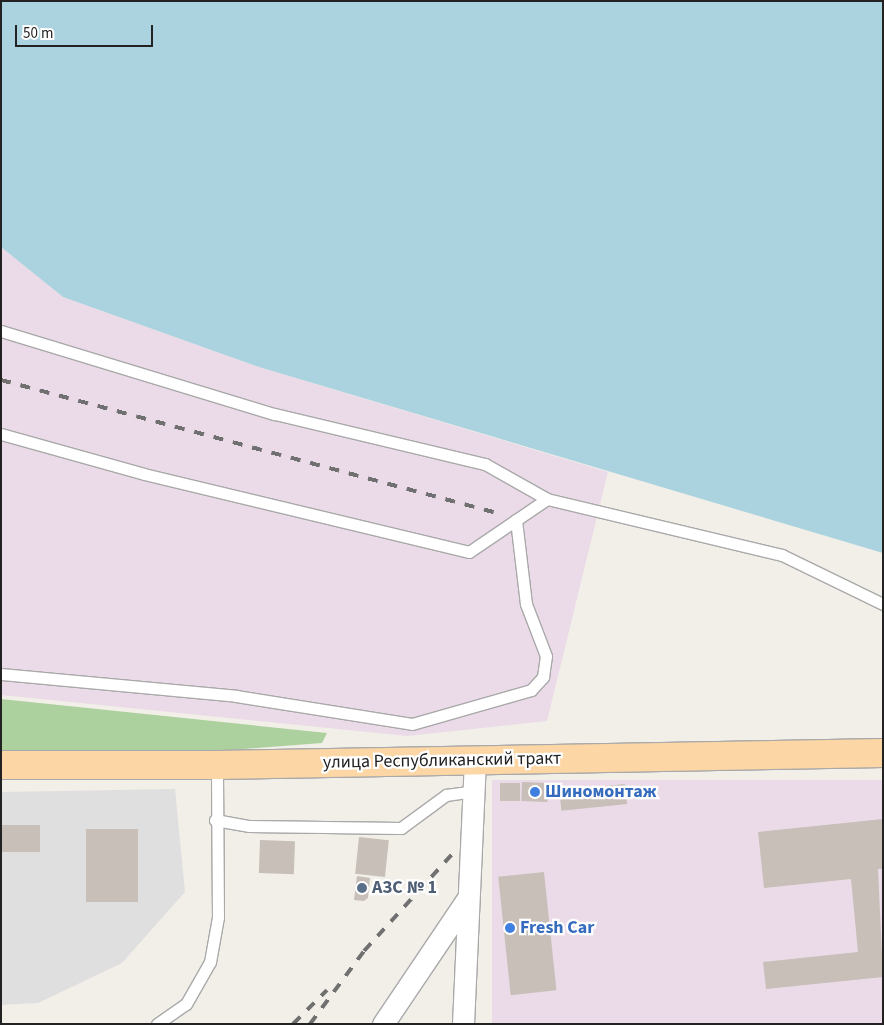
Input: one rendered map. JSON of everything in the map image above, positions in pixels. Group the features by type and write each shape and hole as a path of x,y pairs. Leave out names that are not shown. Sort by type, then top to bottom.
{"main road":[{"name":"улица Республиканский тракт","path":"1,765 217,765 883,753"}],"street":[{"path":"463,1024 475,761"},
{"path":"383,1024 468,898"}],"lane":[{"path":"1,331 275,414 485,464 547,498 782,555 883,604"},
{"path":"1,434 144,474 469,552 547,498"},
{"path":"1,674 236,696 412,724 522,693 531,690 543,677 546,656 526,604 516,520"},
{"path":"157,1024 186,1004 210,962 218,917 217,765"},
{"path":"216,820 249,826 400,828 446,795 474,791"}],"shaded area":[{"path":"1,247 63,297 259,367 608,472 547,721 407,736 1,695"},
{"path":"492,780 883,780 883,1024 492,1024"},
{"path":"175,789 185,892 122,963 38,1003 1,1005 1,792"}],"green space":[{"path":"1,699 327,733 322,743 192,753 1,752"}],"water":[{"path":"1,1 883,1 883,553 259,367 63,297 1,247"}],"building":[{"name":"Шиномонтаж","path":"522,782 548,783 547,802 521,801"},
{"path":"500,783 520,783 520,801 500,801"},
{"path":"625,784 627,804 561,811 559,791"},
{"path":"883,819 883,869 878,869 883,977 766,989 763,962 858,952 851,879 764,888 758,832"},
{"path":"1,825 40,825 40,852 1,852"},
{"path":"86,829 138,829 138,902 86,902"},
{"path":"359,837 389,840 385,877 355,874"},
{"path":"260,840 295,841 294,874 259,873"},
{"path":"544,872 556,990 511,995 498,877"},
{"name":"АЗС № 1","path":"357,876 370,878 368,898 364,901 354,900"}],"railway":[{"path":"1,380 497,513"},
{"path":"310,1024 364,951 455,851"},
{"path":"293,1024 327,990"}],"place":[{"name":"Шиномонтаж","path":"535,792"},
{"name":"АЗС № 1","path":"362,888"},
{"name":"Fresh Car","path":"510,928"}]}
